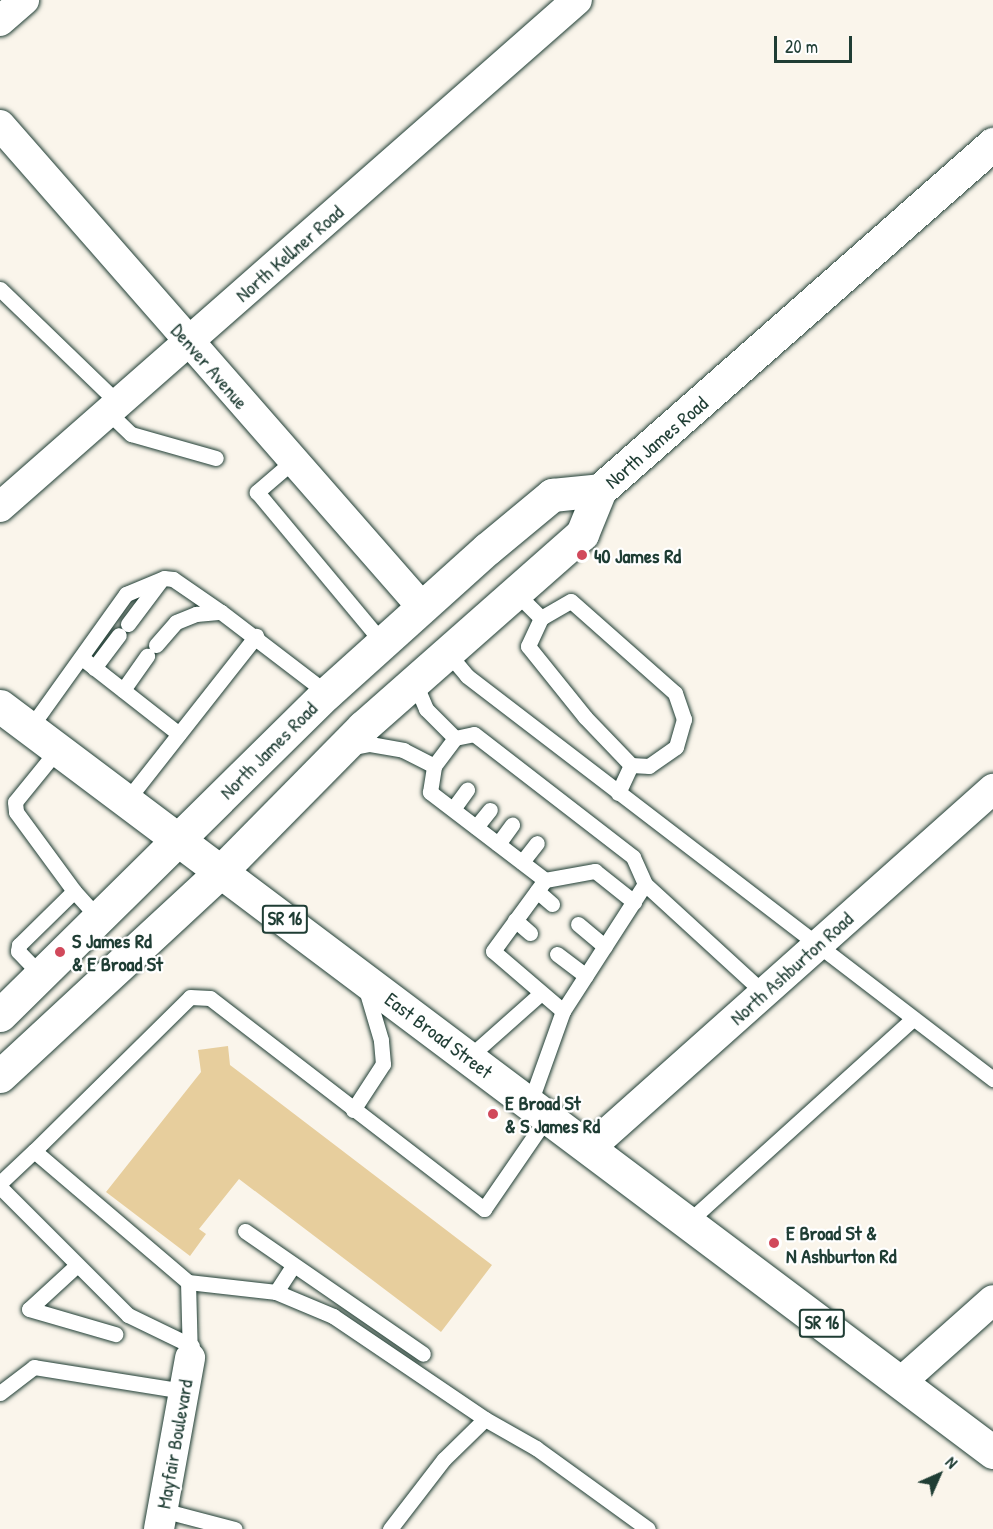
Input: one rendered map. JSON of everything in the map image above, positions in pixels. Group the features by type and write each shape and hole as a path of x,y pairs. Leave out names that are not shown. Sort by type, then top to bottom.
{"main road":[{"name":"North James Road","path":"0,1015 327,693 382,642 552,495 600,490 993,144"},
{"path":"0,1076 221,871 338,752 418,677 582,534 600,490"},
{"name":"East Broad Street","path":"1,707 179,838 993,1452"}],"street":[{"path":"0,21 24,0"},
{"name":"North Kellner Road","path":"0,507 578,0"},
{"name":"Denver Avenue","path":"0,125 422,607"},
{"name":"North Ashburton Road","path":"590,1148 993,789"},
{"path":"902,1382 993,1300"},
{"name":"Mayfair Boulevard","path":"161,1520 191,1352"}],"lane":[{"path":"0,289 113,408 131,434 216,458"},
{"path":"293,461 257,492 382,642"},
{"path":"94,668 164,578"},
{"path":"30,728 126,594 164,578 173,579 256,636 327,693"},
{"path":"515,592 541,618"},
{"path":"572,601 675,693 684,719 676,747 650,766 631,765 585,717 528,646 541,618 572,601"},
{"path":"123,690 151,651 176,622 196,614 221,612"},
{"path":"127,800 256,636"},
{"path":"447,652 467,676 816,946 993,1079"},
{"path":"82,658 179,734"},
{"path":"418,677 418,690 426,709 455,738"},
{"path":"552,904 522,862 430,792 434,766 455,738 474,734 493,758 516,776 563,811 633,857 645,884 764,993"},
{"path":"338,752 370,744 403,750 434,766"},
{"path":"58,749 15,802 16,812 74,891 98,918"},
{"path":"618,793 631,765"},
{"path":"453,809 467,790"},
{"path":"477,827 490,810"},
{"path":"498,844 512,825"},
{"path":"522,862 537,843"},
{"path":"563,1011 493,951 541,886 595,871 634,902"},
{"path":"191,1352 128,1315 76,1265 0,1185 190,997 210,998 484,1209 539,1110 563,1011 645,884"},
{"path":"41,975 18,951 19,945 74,891"},
{"path":"515,921 530,933"},
{"path":"578,924 604,947"},
{"path":"557,954 586,976"},
{"path":"353,1110 383,1064 381,1040 362,978"},
{"path":"469,1058 542,993"},
{"path":"688,1222 913,1019"},
{"path":"34,1151 188,1282 276,1292 333,1316 485,1419 536,1448 648,1529"},
{"path":"245,1231 423,1354"},
{"path":"76,1265 29,1309 115,1334"},
{"path":"276,1292 293,1266"},
{"path":"188,1282 191,1352"},
{"path":"0,1393 33,1366 184,1391"},
{"path":"390,1529 444,1459 485,1419"},
{"path":"161,1520 235,1529"}],"building":[{"path":"228,1046 230,1065 492,1265 441,1332 239,1179 199,1229 206,1234 190,1256 106,1192 201,1072 198,1050"}],"place":[{"name":"40 James Rd","path":"582,555"},
{"name":"S James Rd & E Broad St","path":"60,952"},
{"name":"E Broad St & S James Rd","path":"493,1114"},
{"name":"E Broad St & N Ashburton Rd","path":"774,1243"}]}
